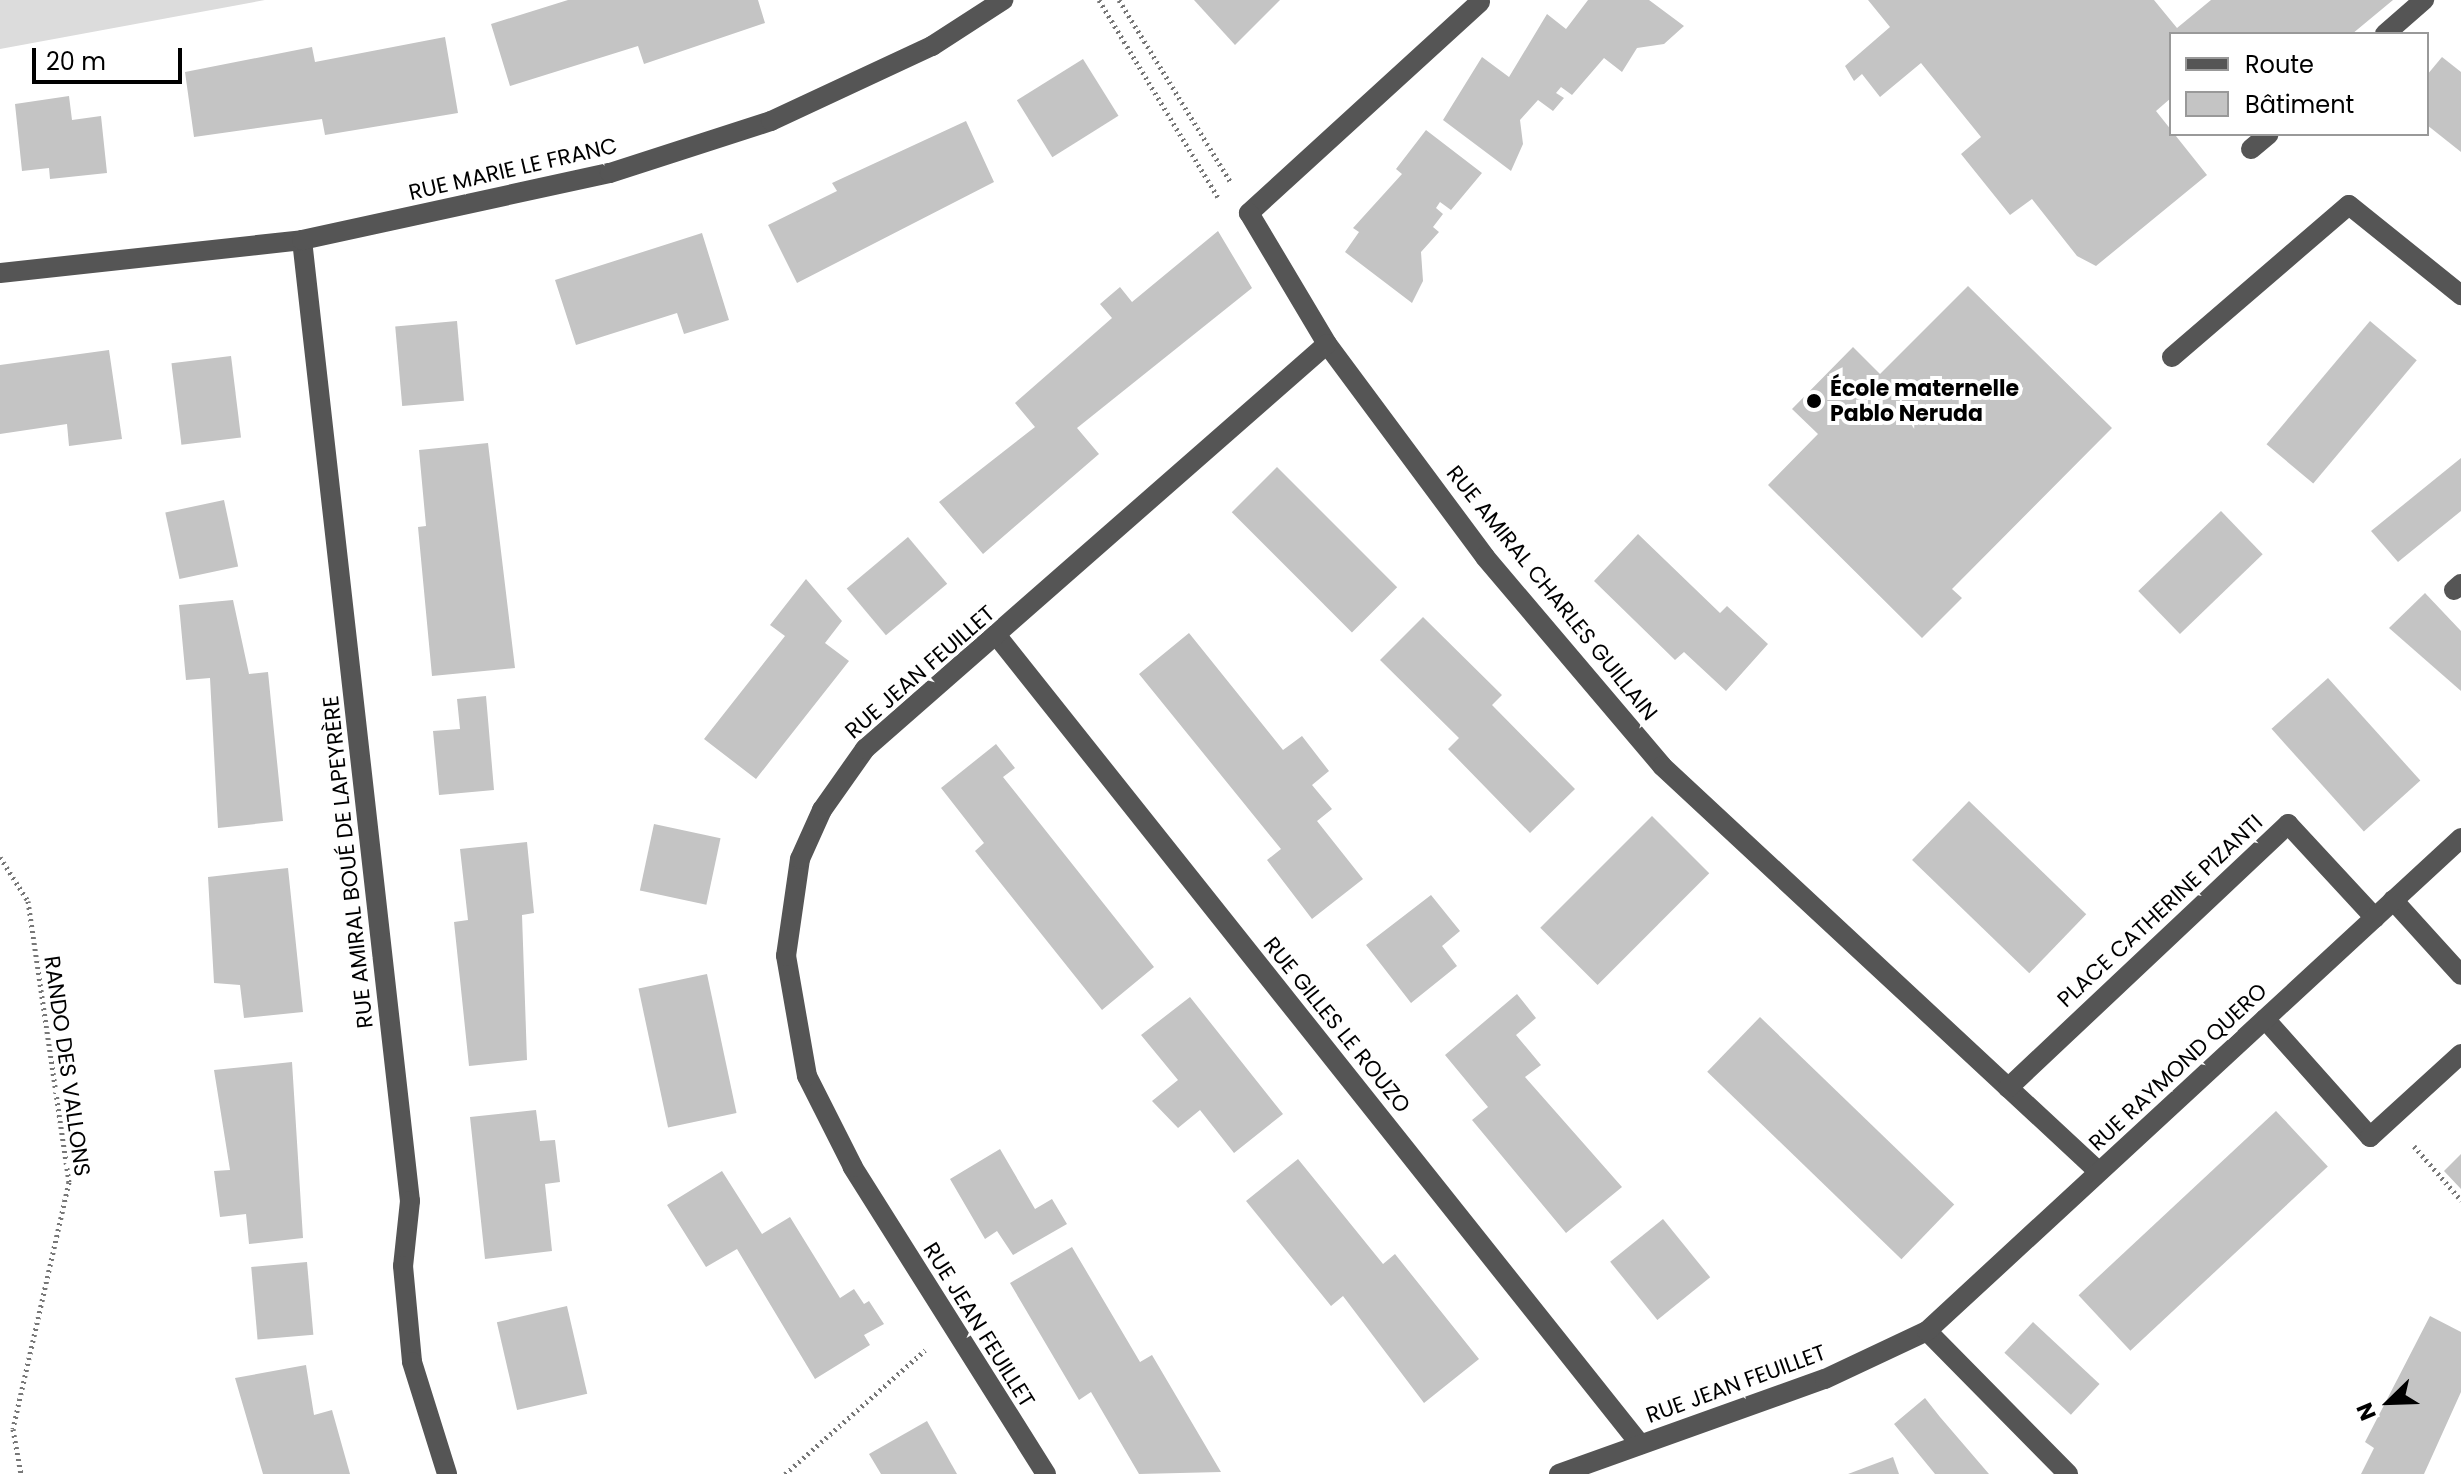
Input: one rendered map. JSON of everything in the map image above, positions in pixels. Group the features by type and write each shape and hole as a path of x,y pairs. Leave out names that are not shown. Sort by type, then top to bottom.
{"street":[{"name":"RUE MARIE LE FRANC","path":"0,273 302,240 610,173 771,121 932,46 1003,0"},
{"path":"2387,32 2424,0"},
{"path":"1249,213 1480,2"},
{"path":"2251,149 2267,136"},
{"path":"2172,357 2349,205 2461,295"},
{"name":"RUE AMIRAL CHARLES GUILLAIN","path":"1249,213 1327,344 1485,557 1662,766 2099,1172"},
{"name":"RUE AMIRAL BOUÉ DE LAPEYRÈRE","path":"302,240 410,1201 403,1266 412,1362 447,1474"},
{"name":"RUE JEAN FEUILLET","path":"1046,1474 853,1167 807,1076 790,994 787,916 800,859 845,773 1327,344"},
{"name":"RUE GILLES LE ROUZO","path":"997,636 1640,1444"},
{"name":"PLACE CATHERINE PIZANTI","path":"2008,1088 2288,824 2375,918"},
{"name":"RUE RAYMOND QUERO","path":"1927,1331 2461,838"},
{"path":"2393,900 2461,975"},
{"path":"2265,1019 2370,1137 2461,1054"},
{"path":"1927,1331 2068,1474"},
{"name":"RUE JEAN FEUILLET","path":"1559,1474 1825,1379 1927,1331"}],"path":[{"path":"1099,0 1235,225 1249,213 1119,0"},
{"name":"RANDO DES VALLONS","path":"0,857 28,901 69,1182 13,1429 21,1474"},
{"path":"2390,1118 2461,1200"},
{"path":"785,1474 952,1327"}],"shaded area":[{"path":"0,0 265,0 0,49"}],"building":[{"path":"568,0 758,0 765,23 644,64 638,46 510,86 491,24"},
{"path":"1194,0 1280,0 1235,45"},
{"path":"1588,0 1649,0 1684,26 1664,44 1637,48 1622,72 1604,58 1572,95 1561,87 1556,93 1564,98 1553,111 1538,100 1520,120 1523,144 1511,171 1443,120 1482,57 1509,77 1547,14 1566,29"},
{"path":"1868,0 2154,0 2177,28 2211,0 2393,0 2354,32 2169,32 2169,100 2156,111 2169,127 2169,136 2176,136 2207,175 2096,266 2077,256 2032,199 2010,215 1961,154 1981,137 1921,63 1880,97 1862,74 1854,81 1845,66 1890,27"},
{"path":"445,37 458,113 325,135 322,119 194,137 185,72 312,47 315,62"},
{"path":"2442,57 2461,72 2461,152 2429,127 2429,73"},
{"path":"1083,59 1119,116 1052,157 1017,100"},
{"path":"69,96 72,120 101,116 107,173 50,179 49,168 22,171 15,104"},
{"path":"966,121 994,182 797,283 768,225 837,191 832,183"},
{"path":"1426,130 1482,173 1451,210 1440,202 1436,208 1443,214 1433,227 1439,232 1421,252 1423,281 1412,303 1345,252 1359,232 1353,228 1402,174 1396,169"},
{"path":"1218,231 1252,288 1077,428 1099,454 983,554 939,502 1035,427 1015,403 1112,318 1100,304 1120,287 1132,302"},
{"path":"702,233 729,320 684,334 677,313 576,345 555,280"},
{"path":"1968,286 2112,428 1952,589 1962,598 1922,638 1768,485 1818,434 1792,409 1853,347 1880,374"},
{"path":"457,321 464,401 402,406 395,326"},
{"path":"2370,321 2417,360 2313,484 2267,444"},
{"path":"109,350 122,439 69,446 67,424 0,434 0,365"},
{"path":"231,356 241,437 181,445 171,363"},
{"path":"488,443 515,668 432,676 418,527 426,526 419,450"},
{"path":"2461,458 2461,511 2398,562 2371,531"},
{"path":"1277,467 1397,587 1352,632 1232,512"},
{"path":"224,500 238,567 179,579 165,512"},
{"path":"2221,511 2263,554 2180,634 2138,591"},
{"path":"1638,534 1720,613 1727,606 1768,644 1726,691 1684,652 1675,660 1594,581"},
{"path":"908,537 947,584 886,635 847,588"},
{"path":"806,579 842,621 825,643 849,661 756,779 704,739 785,636 770,625"},
{"path":"2425,593 2461,631 2461,691 2389,628"},
{"path":"233,600 249,674 268,672 283,821 218,828 210,678 186,680 179,605"},
{"path":"1423,617 1502,695 1492,705 1575,789 1530,833 1448,749 1459,738 1380,660"},
{"path":"1189,633 1283,750 1302,736 1329,771 1312,785 1332,809 1317,821 1363,879 1312,919 1267,860 1281,849 1139,674"},
{"path":"2328,678 2420,781 2364,831 2272,729"},
{"path":"486,696 494,790 439,795 433,731 460,729 457,699"},
{"path":"996,744 1015,768 1003,777 1154,967 1102,1010 975,851 984,843 941,788"},
{"path":"1969,801 2086,914 2029,973 1912,860"},
{"path":"1652,816 1709,873 1598,985 1540,928"},
{"path":"654,824 721,838 706,905 640,891"},
{"path":"527,842 534,913 522,915 527,1060 469,1066 454,922 468,920 460,849"},
{"path":"288,868 303,1012 244,1018 240,985 214,983 208,877"},
{"path":"1431,895 1460,931 1442,946 1457,966 1411,1003 1366,945"},
{"path":"707,974 737,1113 668,1127 639,989"},
{"path":"1517,994 1536,1018 1516,1035 1541,1065 1525,1077 1622,1187 1566,1233 1472,1120 1488,1107 1445,1055"},
{"path":"1190,997 1283,1114 1234,1153 1200,1110 1178,1128 1152,1101 1178,1080 1141,1035"},
{"path":"1760,1017 1954,1205 1901,1259 1707,1072"},
{"path":"292,1062 303,1238 249,1244 246,1214 220,1217 214,1171 230,1170 214,1070"},
{"path":"536,1110 540,1141 555,1140 560,1182 545,1184 552,1251 485,1259 470,1117"},
{"path":"2276,1111 2328,1167 2130,1351 2079,1295"},
{"path":"1000,1149 1035,1209 1052,1199 1067,1224 1013,1255 997,1231 985,1239 950,1179"},
{"path":"2461,1154 2461,1189 2444,1171"},
{"path":"1298,1159 1383,1264 1395,1254 1479,1359 1424,1403 1343,1296 1331,1306 1246,1201"},
{"path":"722,1171 762,1234 790,1217 840,1298 854,1289 864,1304 869,1301 884,1324 864,1335 870,1345 815,1379 737,1249 706,1267 667,1205"},
{"path":"1663,1219 1710,1277 1657,1320 1610,1262"},
{"path":"1072,1247 1140,1362 1152,1355 1221,1472 1139,1474 1091,1392 1079,1400 1010,1283"},
{"path":"307,1262 313,1335 258,1340 251,1267"},
{"path":"567,1306 587,1394 517,1410 497,1322"},
{"path":"2430,1316 2461,1332 2461,1392 2424,1474 2361,1474 2374,1448 2365,1442"},
{"path":"2033,1322 2100,1384 2071,1415 2004,1353"},
{"path":"306,1365 314,1415 332,1410 350,1474 263,1474 235,1378"},
{"path":"1925,1398 1989,1474 1935,1474 1894,1424"},
{"path":"927,1421 957,1474 881,1474 869,1454"},
{"path":"1893,1457 1899,1474 1848,1474"}],"place":[{"name":"École maternelle Pablo Neruda","path":"1814,401"}]}
